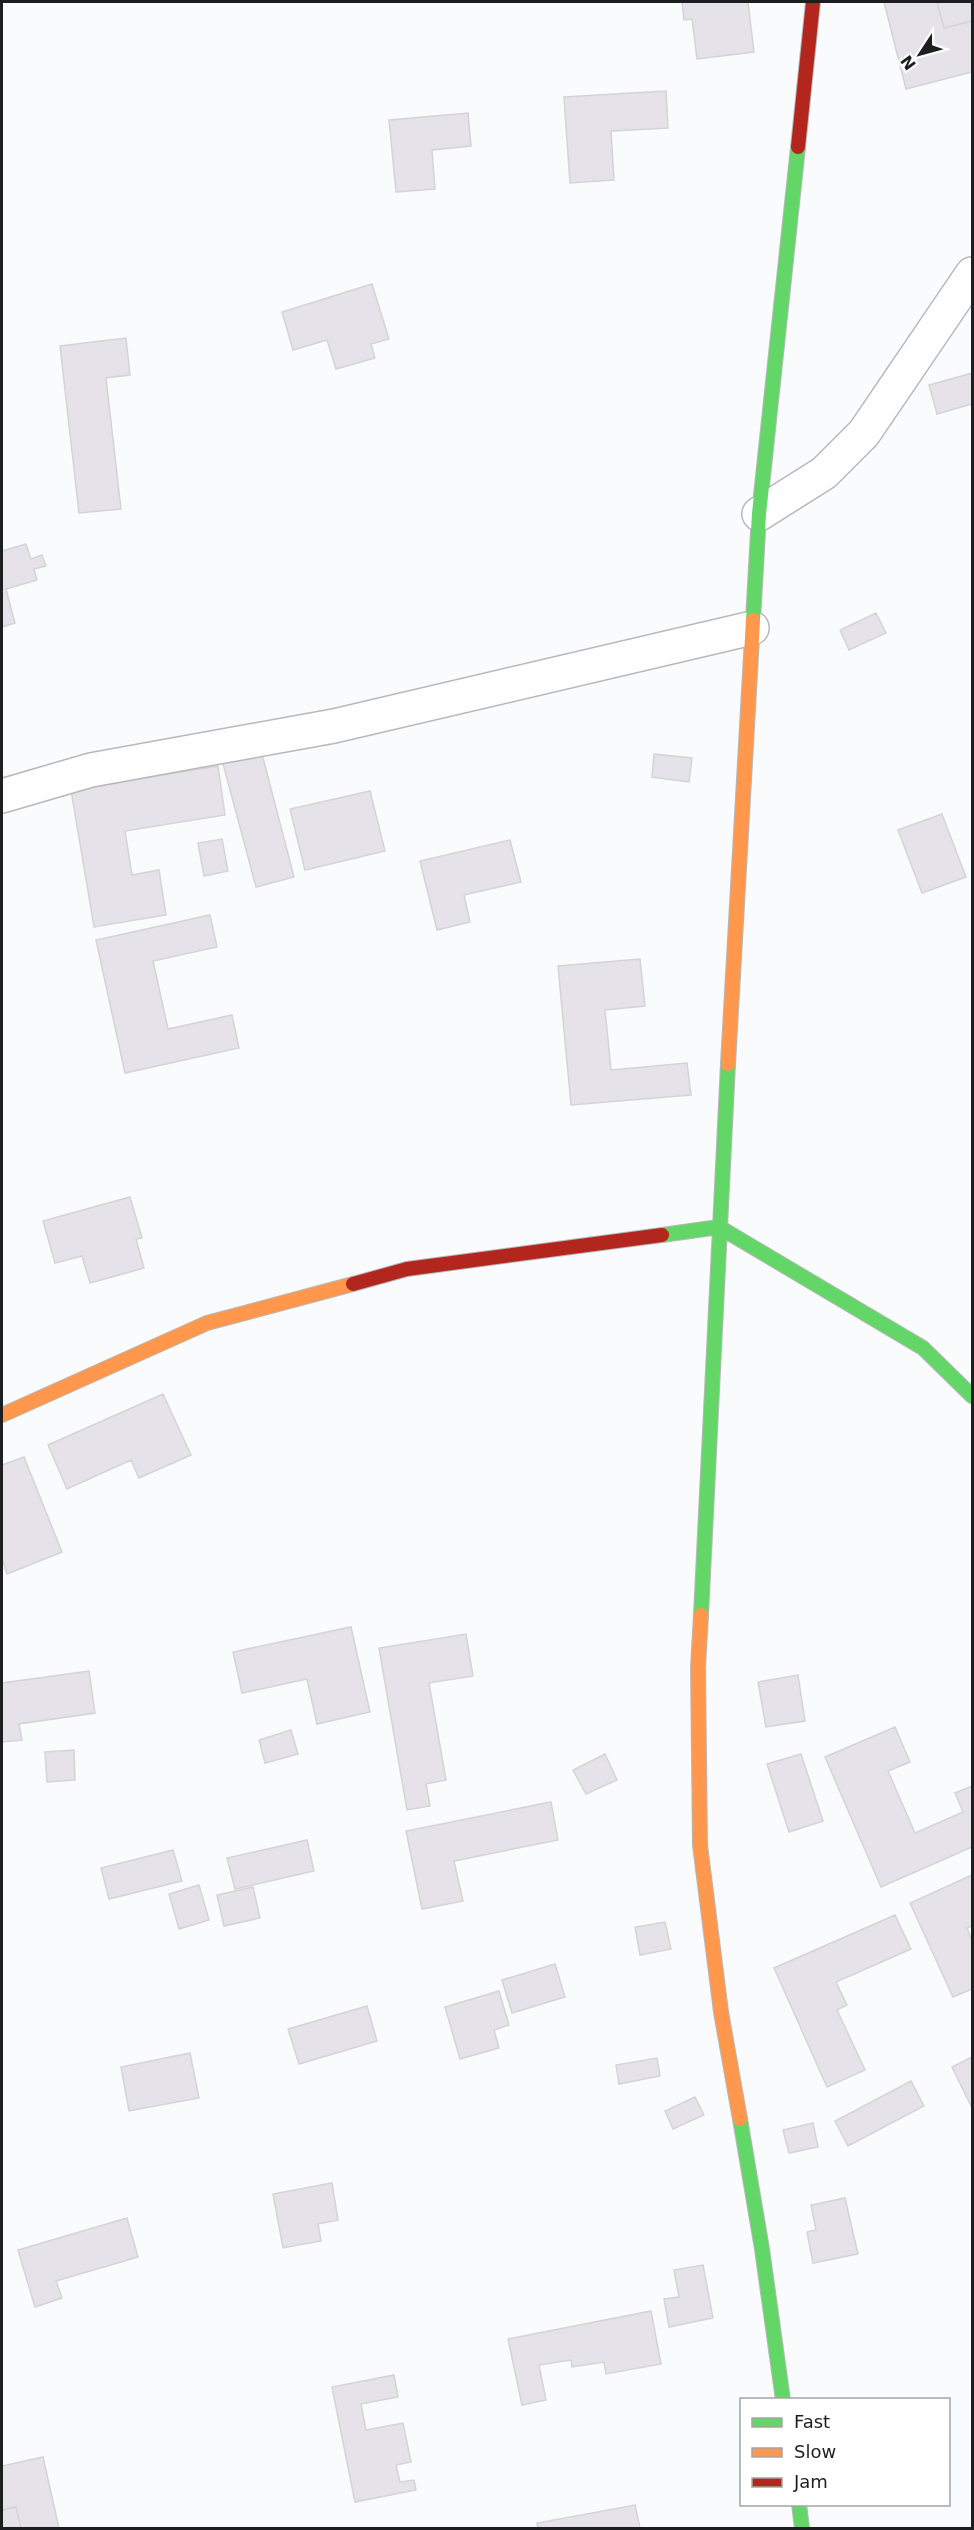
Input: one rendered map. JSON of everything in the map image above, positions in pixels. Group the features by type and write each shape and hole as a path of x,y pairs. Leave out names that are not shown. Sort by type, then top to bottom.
{"street":[{"path":"783,2398 762,2249 721,2012 700,1845 698,1667 719,1227 759,514 813,2"},
{"path":"759,514 824,473 864,433 972,274"},
{"path":"2,796 91,770 334,726 752,628"},
{"path":"2,1415 207,1323 407,1269 719,1227 923,1348 972,1396"},
{"path":"799,2506 802,2529"}],"building":[{"path":"682,2 748,2 754,52 697,59 692,19 684,20"},
{"path":"884,2 937,2 944,28 972,21 972,72 906,89"},
{"path":"937,2 972,2 972,21 944,28"},
{"path":"666,91 668,128 611,131 614,180 570,183 564,97"},
{"path":"468,113 471,146 432,150 435,189 396,192 389,120"},
{"path":"372,284 389,339 371,344 375,358 336,369 327,340 293,350 282,312"},
{"path":"126,338 130,375 106,378 121,509 79,513 60,346"},
{"path":"972,373 972,404 937,414 929,385"},
{"path":"26,544 31,559 42,555 46,566 34,569 37,580 6,589 15,623 2,627 2,551"},
{"path":"876,613 886,633 849,650 840,630"},
{"path":"261,750 294,877 256,887 222,760"},
{"path":"654,754 692,758 689,782 652,777"},
{"path":"218,766 225,815 125,831 132,875 159,870 166,915 94,927 71,790"},
{"path":"370,791 385,851 305,870 290,809"},
{"path":"942,814 966,877 922,893 898,830"},
{"path":"222,839 228,871 204,876 198,843"},
{"path":"510,840 521,882 464,895 470,922 437,930 420,861"},
{"path":"210,915 217,947 153,961 168,1029 232,1015 239,1048 125,1073 96,940"},
{"path":"640,959 645,1006 605,1010 611,1070 687,1063 691,1095 571,1105 558,966"},
{"path":"130,1197 142,1238 136,1239 144,1268 90,1283 82,1256 55,1263 43,1221"},
{"path":"163,1394 191,1455 139,1478 131,1460 67,1489 48,1445"},
{"path":"24,1457 62,1552 7,1574 2,1559 2,1465"},
{"path":"351,1627 370,1712 317,1724 307,1679 242,1693 233,1652"},
{"path":"466,1634 473,1676 429,1683 446,1780 426,1784 430,1806 407,1810 379,1648"},
{"path":"89,1671 95,1713 19,1724 22,1740 2,1742 2,1683"},
{"path":"798,1675 805,1721 766,1727 758,1682"},
{"path":"895,1727 910,1762 888,1771 915,1833 963,1812 955,1793 972,1786 972,1847 881,1887 825,1757"},
{"path":"291,1730 298,1754 265,1763 259,1740"},
{"path":"74,1750 75,1780 47,1782 45,1752"},
{"path":"605,1754 617,1780 586,1794 573,1770"},
{"path":"801,1754 823,1821 789,1832 767,1764"},
{"path":"551,1802 558,1840 454,1861 463,1901 422,1909 406,1831"},
{"path":"307,1840 314,1871 235,1889 227,1858"},
{"path":"173,1850 182,1881 109,1899 101,1868"},
{"path":"972,1875 972,1926 967,1928 972,1941 972,1989 953,1997 910,1903"},
{"path":"199,1885 209,1920 179,1929 169,1894"},
{"path":"253,1887 260,1918 224,1926 217,1895"},
{"path":"895,1915 911,1949 836,1982 847,2005 837,2010 865,2070 827,2087 774,1968"},
{"path":"665,1922 671,1949 640,1955 635,1927"},
{"path":"555,1964 565,1997 512,2013 502,1980"},
{"path":"499,1991 509,2025 494,2030 499,2048 460,2059 445,2007"},
{"path":"367,2006 377,2041 299,2064 288,2029"},
{"path":"190,2053 199,2098 129,2111 121,2067"},
{"path":"972,2057 972,2108 952,2067"},
{"path":"657,2058 660,2076 619,2084 616,2065"},
{"path":"911,2081 924,2106 848,2146 835,2121"},
{"path":"695,2097 704,2115 673,2129 665,2111"},
{"path":"813,2123 818,2147 789,2153 783,2130"},
{"path":"332,2183 338,2220 318,2224 321,2241 283,2248 273,2194"},
{"path":"845,2198 858,2254 813,2263 807,2232 816,2230 811,2205"},
{"path":"127,2218 138,2257 56,2281 62,2298 35,2307 18,2250"},
{"path":"703,2265 713,2318 669,2327 664,2299 679,2297 674,2270"},
{"path":"651,2311 661,2364 606,2374 604,2362 572,2367 571,2360 539,2365 546,2400 522,2405 508,2339"},
{"path":"394,2375 398,2397 361,2404 366,2430 403,2423 411,2462 396,2465 400,2482 414,2480 416,2490 355,2502 332,2387"},
{"path":"43,2457 59,2528 21,2528 16,2507 2,2510 2,2466"},
{"path":"635,2505 640,2528 538,2528 537,2523"},
{"path":"16,2507 21,2528 2,2528 2,2510"}],"traffic: fast":[{"path":"753,620 759,514 798,147"},
{"path":"701,1615 728,1064"},
{"path":"662,1235 719,1227 923,1348 972,1396"},
{"path":"740,2119 762,2249 783,2398"},
{"path":"799,2506 802,2528"}],"traffic: slow":[{"path":"728,1064 753,620"},
{"path":"2,1415 207,1323 353,1284"},
{"path":"701,1615 698,1667 700,1845 721,2012 740,2119"}],"traffic: jam":[{"path":"798,147 813,2"},
{"path":"353,1284 407,1269 662,1235"}]}
